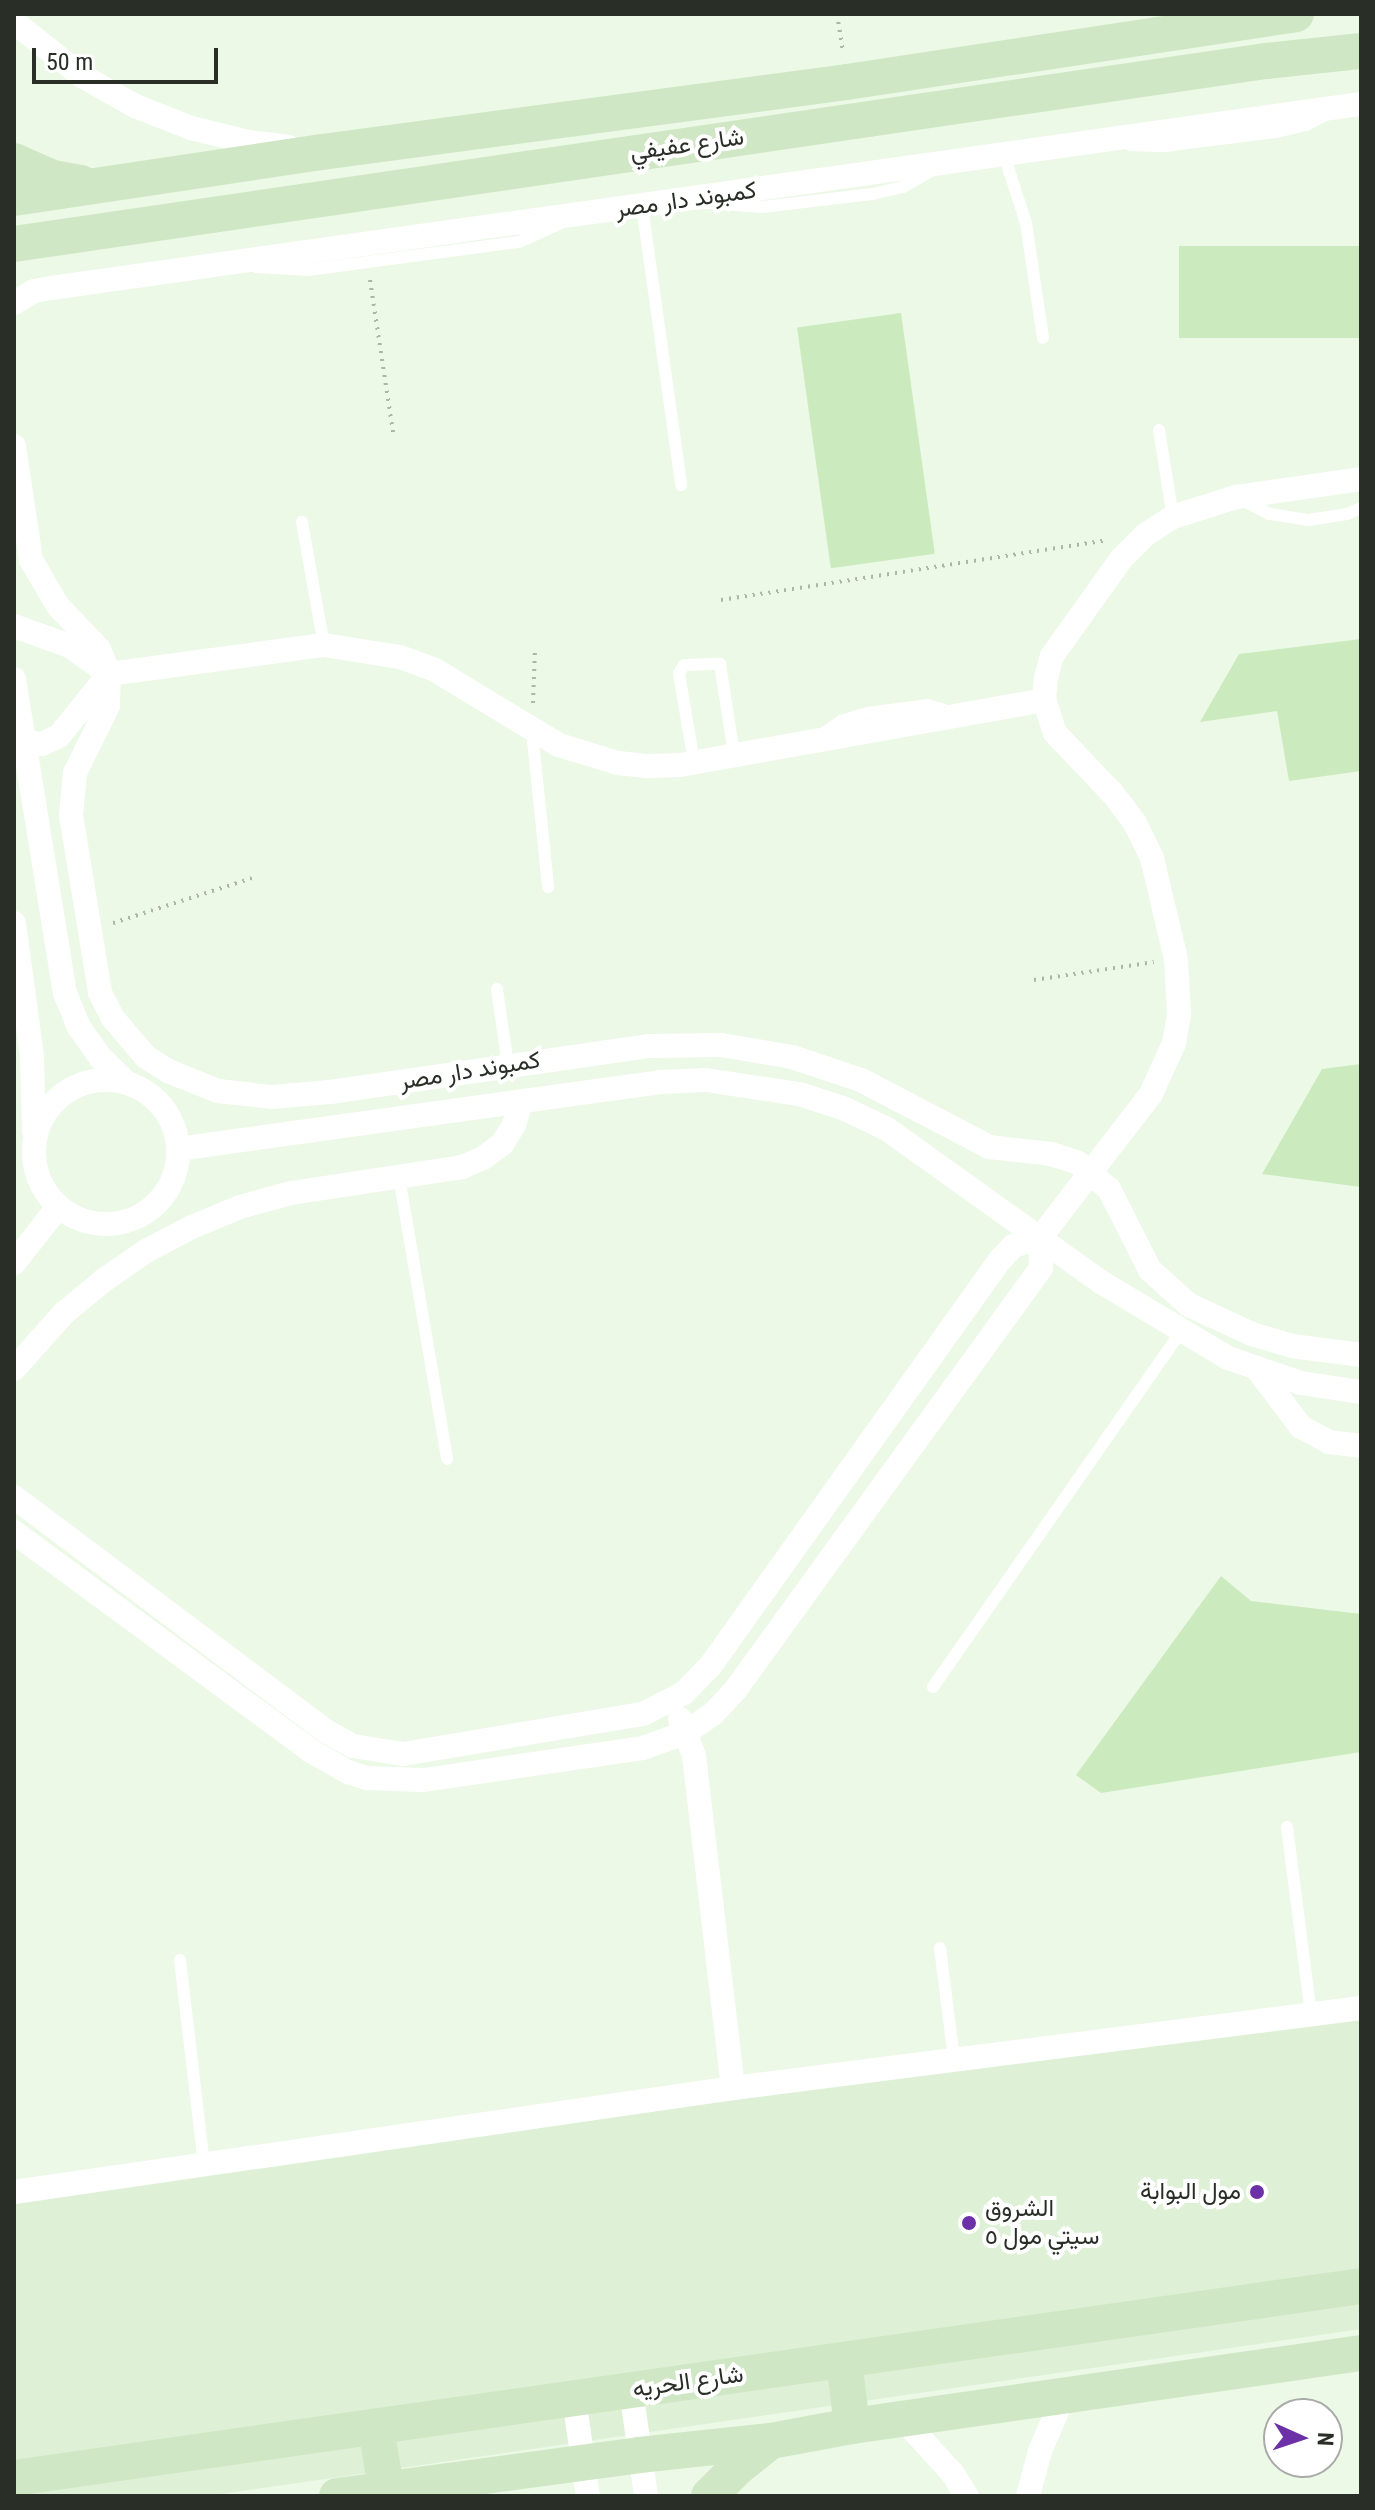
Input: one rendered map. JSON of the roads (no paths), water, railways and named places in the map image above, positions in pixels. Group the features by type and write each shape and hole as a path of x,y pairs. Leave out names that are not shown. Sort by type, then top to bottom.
{"street":[{"name":"شارع عفيفي","path":"14,198 322,152 847,82 1201,22 1296,14"},
{"path":"14,22 82,76 135,106 191,128 249,142 322,152"},
{"name":"شارع عفيفي","path":"14,244 1266,61 1361,51"},
{"path":"730,98 737,138"},
{"name":"كمبوند دار مصر","path":"14,303 34,291 1351,106"},
{"path":"14,161 53,178 94,186"},
{"path":"14,446 31,560 58,606 99,649 109,674"},
{"path":"14,1497 324,1730 353,1746 386,1753 419,1752 629,1717 670,1703 699,1680 725,1647 1001,1259 1013,1246 1040,1238 1134,1118 1165,1069 1179,1014 1176,959 1164,896 1152,858 1135,823 1112,793 1065,748 1048,718 1044,700 1052,656 1122,558 1145,535 1173,517 1236,497 1361,479"},
{"path":"14,626 70,646 109,674 324,645 400,657 435,670 559,745 618,763 649,766 694,762 1044,700"},
{"path":"19,743 42,744 59,736 109,674"},
{"name":"كمبوند دار مصر","path":"109,674 108,706 79,763 71,794 88,931 100,993 127,1038 168,1071 218,1091 258,1096 299,1096 661,1045 721,1045 815,1063 861,1080 989,1147 1065,1157 1090,1171 1116,1200 1136,1248 1150,1270 1189,1305 1252,1334 1292,1346 1361,1355"},
{"path":"14,679 19,743 65,993 79,1027 100,1057 126,1082"},
{"path":"14,923 32,1056 34,1144 35,1167 44,1189 58,1207 76,1218 96,1224 117,1223 137,1217 154,1206 167,1189 175,1170 178,1149 174,1127 163,1107 146,1091 126,1082 101,1079 76,1085 55,1099 41,1120 34,1144"},
{"path":"178,1149 660,1082 706,1080 799,1094 843,1108 887,1129 1101,1282 1181,1332 1258,1370 1301,1383 1361,1392"},
{"path":"14,1369 64,1313 104,1280 192,1227 240,1207 291,1193 462,1167 483,1158 502,1144 514,1125 521,1102"},
{"path":"14,1263 58,1207"},
{"path":"14,1532 311,1751 348,1772 367,1778 405,1781 643,1748 687,1732 713,1714 736,1689 1041,1268 1040,1238"},
{"path":"1258,1370 1301,1427 1329,1442 1361,1446"},
{"path":"670,1703 687,1732 694,1756 733,2088"},
{"path":"14,2192 733,2088 1361,2008"},
{"name":"شارع الحريه","path":"14,2478 1361,2286"},
{"path":"337,2496 386,2489 449,2490 585,2479 639,2455 771,2441 852,2426 1361,2353"},
{"path":"844,2360 852,2426"},
{"path":"631,2390 646,2496"},
{"path":"1028,2496 1040,2451 1064,2395"},
{"path":"574,2398 585,2479"},
{"path":"903,2419 953,2474 967,2496"},
{"path":"376,2427 386,2489"},
{"path":"709,2496 771,2441"}],"lane":[{"path":"1004,155 1026,223 1043,338"},
{"path":"642,206 681,485"},
{"path":"233,263 299,270 519,242 576,215"},
{"path":"1159,430 1173,517"},
{"path":"1236,497 1270,514 1309,520 1347,514 1361,508"},
{"path":"302,522 324,645"},
{"path":"694,762 679,673 684,665 720,664 734,754"},
{"path":"532,729 548,887"},
{"path":"497,989 508,1065"},
{"path":"399,1177 447,1459"},
{"path":"933,1687 1181,1332"},
{"path":"1287,1827 1311,2014"},
{"path":"940,1948 954,2059"},
{"path":"180,1960 204,2164"}],"place":[{"name":"مول البوابة","path":"1257,2192"},
{"name":"الشروق سيتي مول ٥","path":"969,2223"}]}
